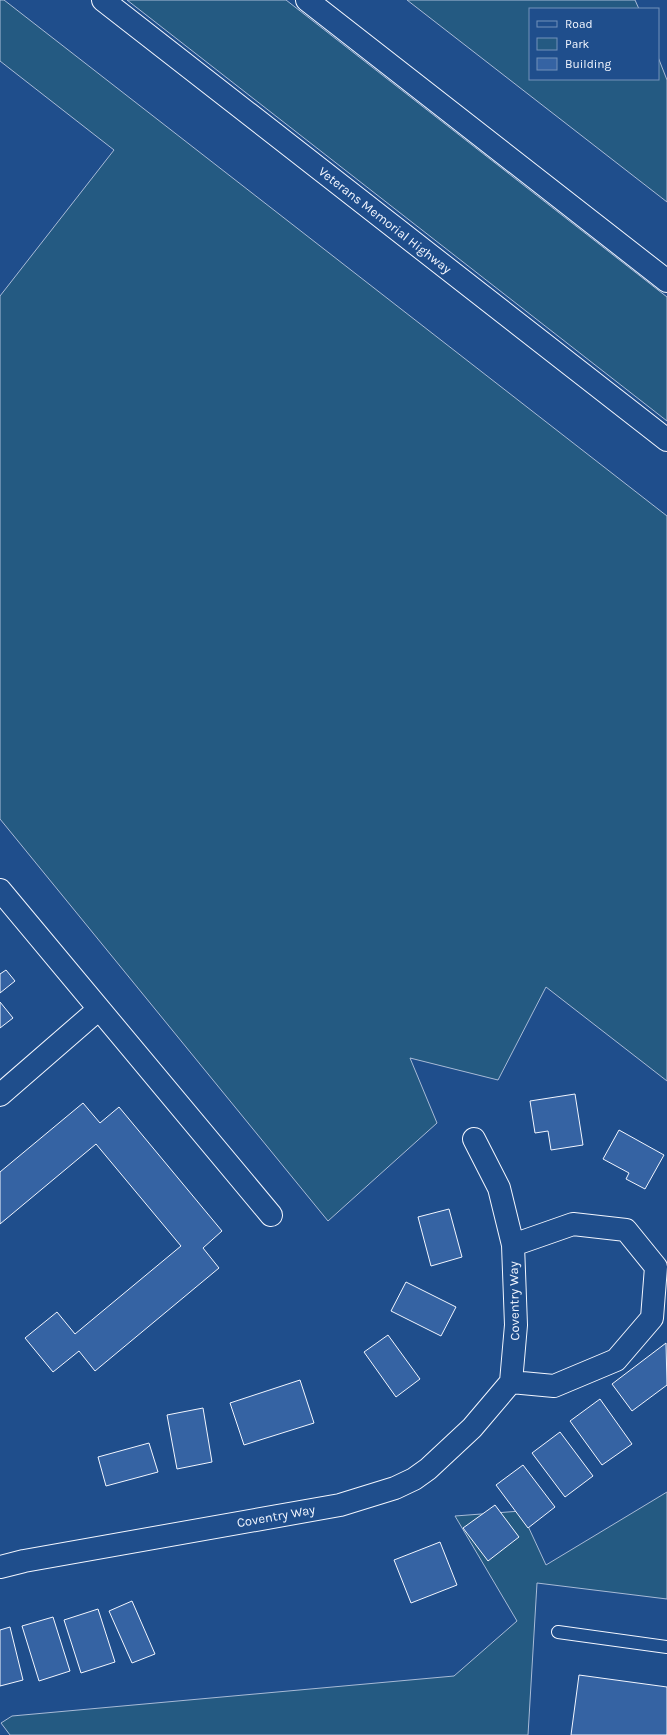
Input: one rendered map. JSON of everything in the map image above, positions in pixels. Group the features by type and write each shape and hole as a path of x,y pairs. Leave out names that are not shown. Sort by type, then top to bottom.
{"main road":[{"name":"Veterans Memorial Highway","path":"103,0 667,440"},
{"path":"307,0 667,281"},
{"path":"0,890 271,1215"},
{"path":"0,1095 98,1009"},
{"name":"Coventry Way","path":"0,1567 24,1561 340,1505 395,1488 414,1479 428,1469 472,1428 511,1382 516,1325 513,1245 499,1188 474,1139"},
{"name":"Coventry Way","path":"511,1382 554,1386 616,1360 652,1318 656,1266 626,1230 573,1224 513,1245"}],"lane":[{"path":"558,1632 667,1647"}],"green space":[{"path":"0,0 4,0 667,516 667,1081 546,987 498,1080 410,1058 437,1123 328,1221 0,819 0,296 114,150 0,61"},
{"path":"127,0 286,0 667,297 667,421"},
{"path":"407,0 635,0 639,8 529,8 529,80 659,80 659,60 667,80 667,202"},
{"path":"667,1492 667,1599 537,1583 528,1735 10,1735 1,1723 12,1716 454,1676 517,1621 455,1516 521,1511 546,1565"}],"building":[{"path":"6,970 15,981 0,993 0,974"},
{"path":"0,1002 13,1018 0,1028"},
{"path":"575,1094 583,1145 551,1150 548,1131 535,1133 530,1101"},
{"path":"83,1103 100,1123 119,1107 222,1231 203,1248 219,1268 95,1371 79,1351 53,1372 25,1338 57,1312 75,1334 181,1246 96,1144 0,1224 0,1172"},
{"path":"619,1130 664,1155 645,1189 626,1179 629,1173 603,1159"},
{"path":"449,1209 462,1257 431,1266 418,1217"},
{"path":"406,1282 456,1307 441,1336 391,1311"},
{"path":"388,1335 420,1379 396,1397 364,1352"},
{"path":"666,1343 667,1385 632,1411 612,1384"},
{"path":"300,1380 314,1423 244,1445 230,1403"},
{"path":"600,1399 632,1444 602,1465 570,1421"},
{"path":"203,1408 212,1462 177,1469 167,1415"},
{"path":"560,1432 593,1476 565,1497 532,1453"},
{"path":"149,1443 158,1472 106,1486 98,1457"},
{"path":"523,1465 555,1507 528,1528 496,1485"},
{"path":"495,1505 519,1537 488,1561 463,1528"},
{"path":"440,1542 457,1585 411,1603 394,1560"},
{"path":"132,1601 155,1654 132,1663 109,1611"},
{"path":"98,1609 115,1662 81,1673 64,1620"},
{"path":"53,1617 70,1671 39,1681 22,1626"},
{"path":"10,1627 23,1680 0,1686 0,1630"},
{"path":"579,1675 667,1687 667,1735 571,1735"}]}
